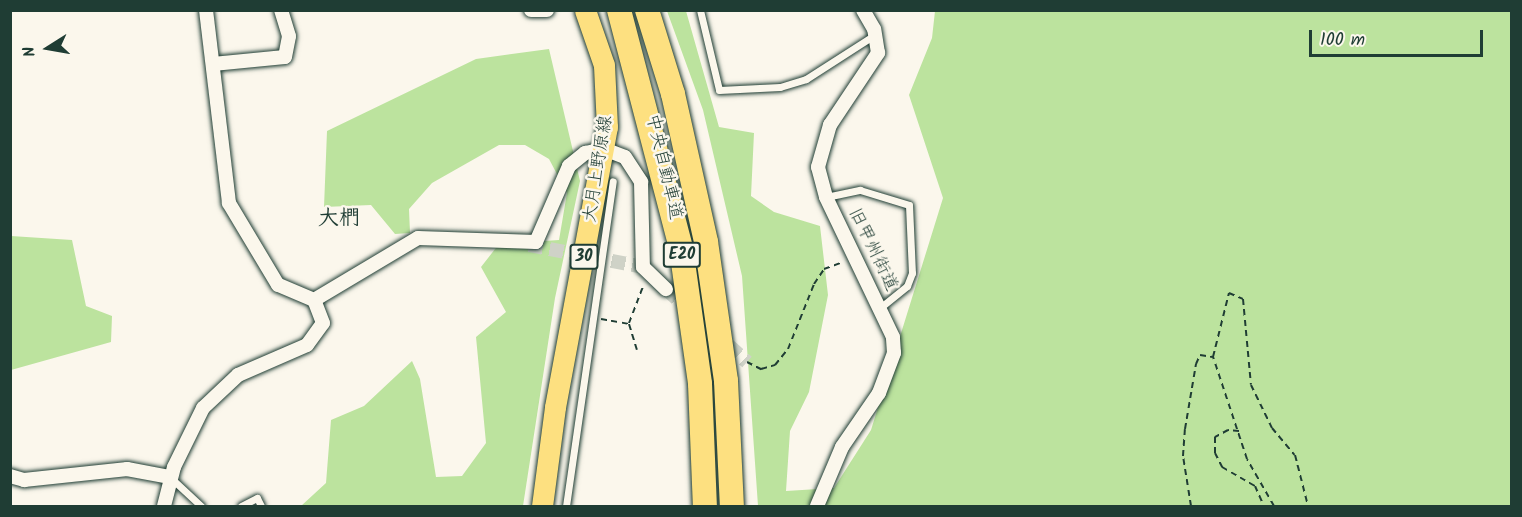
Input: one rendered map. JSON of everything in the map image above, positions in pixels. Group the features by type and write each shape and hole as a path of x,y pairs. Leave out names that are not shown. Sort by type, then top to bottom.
{"highway":[{"name":"中央自動車道","path":"619,10 647,99 681,248 700,384 705,507"},
{"name":"中央自動車道","path":"647,10 673,94 706,242 726,381 732,507"}],"main road":[{"name":"大月上野原線","path":"542,507 555,407 604,149 607,85 585,10"}],"street":[{"path":"164,507 170,477 197,418 229,381 316,338 323,315 314,300 278,285 229,203 206,10"},
{"path":"213,64 285,57 288,36 281,10"},
{"path":"531,10 547,10"},
{"path":"863,10 876,34"},
{"name":"旧甲州街道","path":"817,507 842,447 890,371 893,338 826,197 819,175 821,146 874,63 876,34"},
{"path":"314,300 418,238 536,242 562,175 578,157 604,149 625,157 641,182 643,267 666,289"},
{"path":"10,476 24,480 127,470 170,477"}],"lane":[{"path":"700,10 719,90 780,87 806,79 876,34"},
{"path":"566,507 613,181"},
{"path":"826,197 860,190 909,205 912,273 906,286 880,308"},
{"path":"170,477 201,507"},
{"path":"241,507 257,498 261,507"}],"path":[{"path":"747,362 761,369 775,365 824,269 856,259"},
{"path":"637,350 628,324 649,272"},
{"path":"1274,507 1247,459 1213,357 1224,301 1233,293 1243,299 1246,313 1245,364 1251,385 1272,428 1295,455 1308,507"},
{"path":"592,318 628,324"},
{"path":"1191,507 1183,463 1185,429 1200,355 1213,357"},
{"path":"1239,431 1228,430 1215,437 1215,453 1222,467 1255,486 1264,507"}],"green space":[{"path":"667,11 686,11 719,127 754,133 751,196 774,212 820,226 828,295 809,392 790,431 786,491 834,488 871,430 943,198 909,95 932,38 935,11 1511,11 1511,506 758,506 742,276 703,110"},
{"path":"549,49 580,181 555,298 523,506 301,506 326,483 331,420 364,406 412,361 420,379 436,477 462,476 486,443 476,337 506,312 481,267 499,244 559,240 567,193 549,159 525,145 499,145 432,183 409,209 410,233 395,234 371,205 324,207 327,131 476,59"},
{"path":"11,236 72,240 86,306 112,316 111,342 11,370"}],"tunnel":[{"path":"529,245 643,267"},
{"path":"666,289 747,362"}],"district":[{"name":"大椚","path":"339,219"}]}
